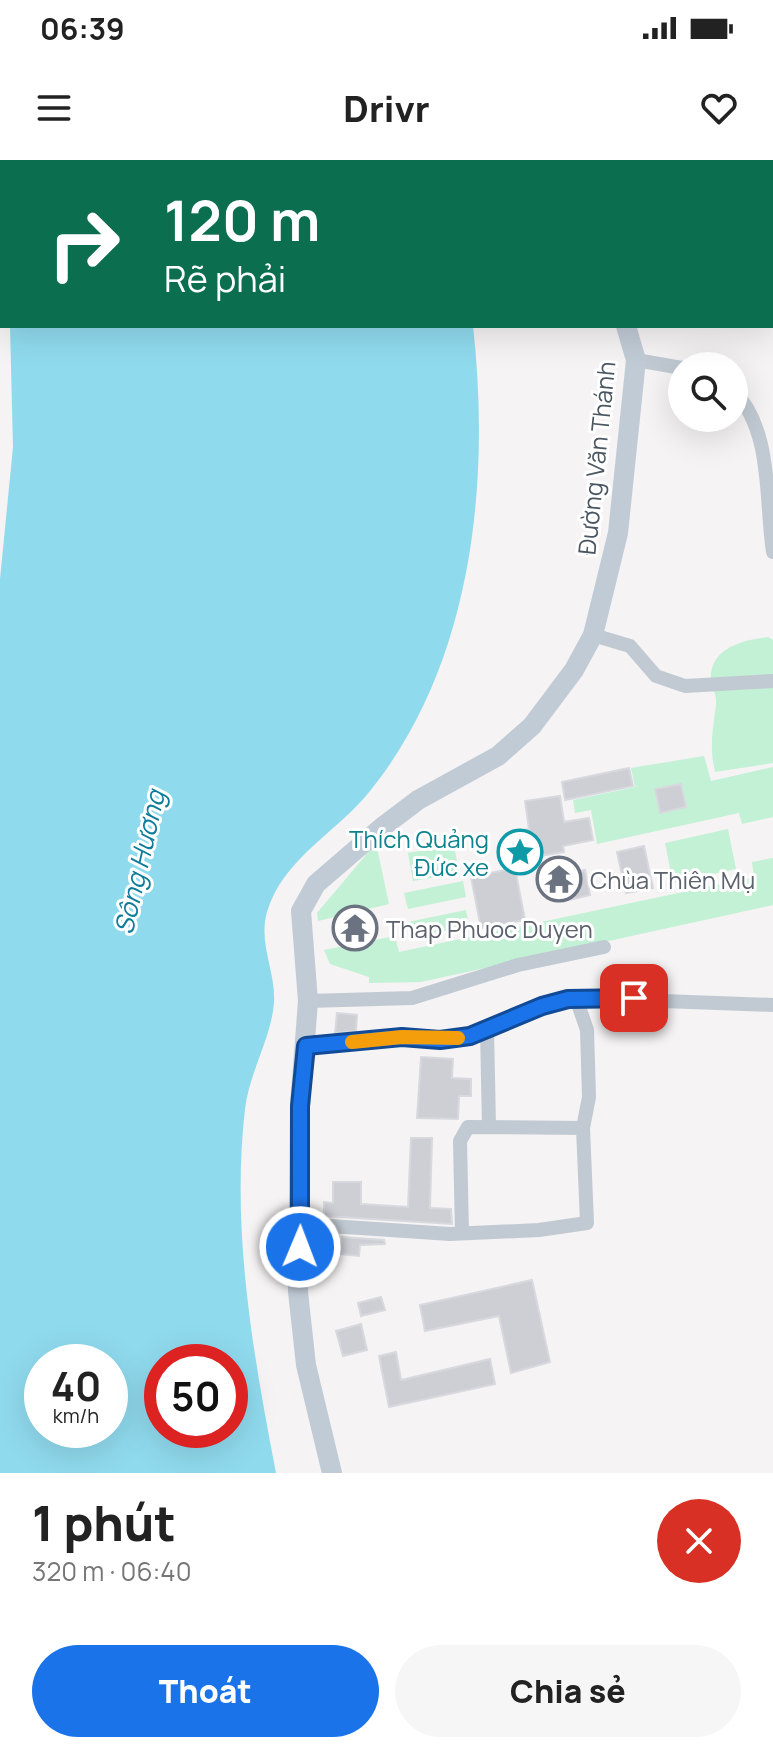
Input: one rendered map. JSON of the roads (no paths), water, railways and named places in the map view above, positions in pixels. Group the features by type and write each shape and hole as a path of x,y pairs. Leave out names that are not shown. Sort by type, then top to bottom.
{"main road":[{"name":"Đường Văn Thánh","path":"332,1473 306,1365 298,1292 300,1106 308,1001 300,920 305,901 316,884 418,800 498,756 532,726 556,698 593,635 618,533 636,360 627,328"}],"street":[{"path":"636,360 668,366"},
{"path":"748,410 755,419 765,456 773,552"},
{"path":"593,635 630,646 656,676 685,686 773,681"},
{"path":"308,1001 412,998 518,965 604,947"},
{"path":"301,1224 462,1233 539,1230 587,1223 583,1128 589,1097 587,1030 576,998"},
{"path":"306,1046 402,1037 440,1040 470,1036 542,1006 576,998 773,1005"},
{"path":"487,1029 489,1127"},
{"path":"462,1233 461,1134 468,1127 583,1128"}],"water":[{"name":"Sông Hương","path":"10,328 473,328 479,449 475,511 466,574 451,634 430,692 401,747 365,797 296,863 274,894 267,912 265,935 274,1003 269,1030 247,1096 241,1155 241,1200 252,1337 276,1473 0,1473 0,579 13,447"}],"place":[{"name":"Thích Quảng Đức xe","path":"520,852"},
{"name":"Chùa Thiên Mụ","path":"559,879"},
{"name":"Thap Phuoc Duyen","path":"355,928"}]}
